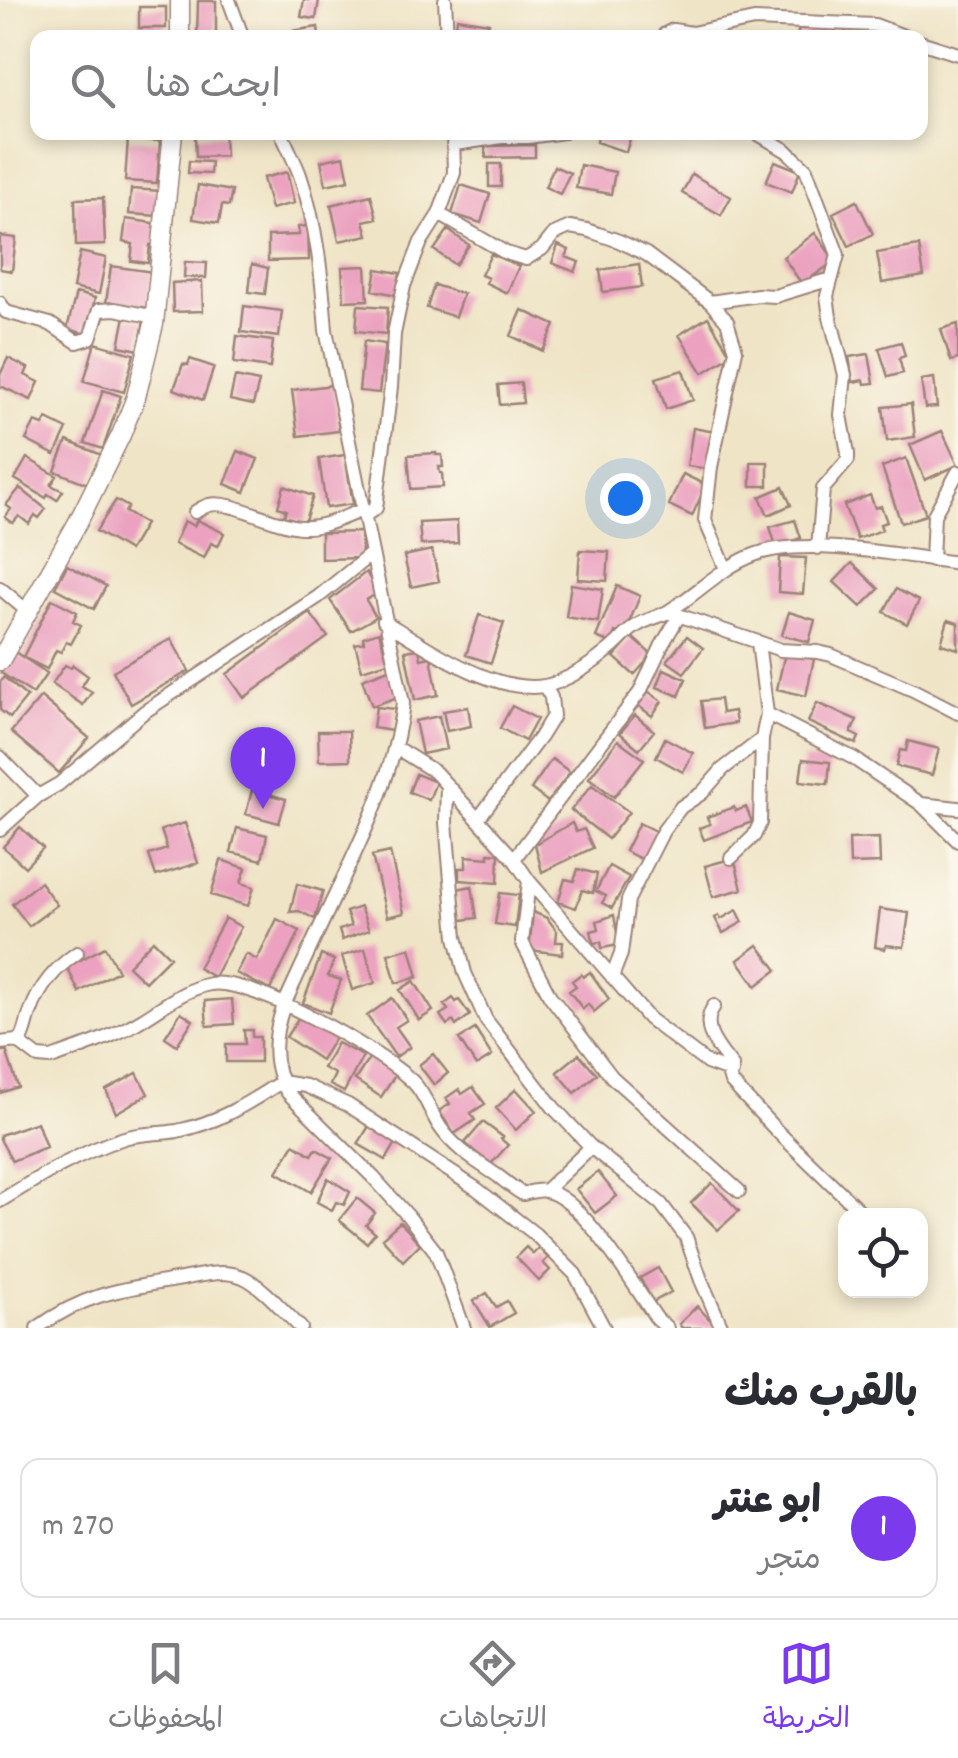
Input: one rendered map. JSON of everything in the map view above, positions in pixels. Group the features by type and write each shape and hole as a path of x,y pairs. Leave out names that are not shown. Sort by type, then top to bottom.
{"street":[{"path":"180,0 180,30"},
{"path":"229,0 240,30"},
{"path":"445,0 447,30"},
{"path":"706,30 754,20 875,25 888,30"},
{"path":"928,45 958,54"},
{"path":"0,660 78,522 121,436 142,378 155,317 171,140"},
{"path":"285,140 300,174 313,225 326,330 403,702 388,774 368,826 284,1005 275,1056 281,1082 304,1111 374,1178 436,1252 464,1328"},
{"path":"195,512 212,504 302,527 326,525 376,508 394,334 404,286 421,242 439,214 454,172 454,140"},
{"path":"768,140 806,169 838,255 827,296 844,375 841,415 848,460 823,489 818,548"},
{"path":"439,214 506,253 526,259 542,249 554,234 570,227 619,241 646,254 710,302 727,321 736,350 705,520 726,569"},
{"path":"710,302 775,296 831,279"},
{"path":"0,304 6,312 50,324 77,342 90,338 99,310 155,317"},
{"path":"932,560 934,515 958,472"},
{"path":"514,859 640,692 674,614 717,574 754,554 777,548 818,548 958,563"},
{"path":"0,830 144,712 318,596 371,554"},
{"path":"0,588 27,610"},
{"path":"384,621 448,661 486,677 518,686 545,687 560,682 608,651 638,624 674,614 781,650 831,655 958,713"},
{"path":"731,858 754,836 760,823 762,739 767,714 758,642"},
{"path":"478,819 553,716 551,697 545,687"},
{"path":"767,714 853,758 921,804 958,842"},
{"path":"612,977 621,954 628,900 662,831 724,768 762,739"},
{"path":"395,747 448,785 649,1020 728,1072 734,1070 709,1031 707,1020 714,1006"},
{"path":"0,756 38,796"},
{"path":"448,785 446,824 456,937 486,1020 554,1108 591,1148 661,1204 686,1237 722,1328"},
{"path":"921,804 958,808"},
{"path":"529,882 522,942 550,996 612,1078 739,1191"},
{"path":"20,1042 41,988 60,965 77,953"},
{"path":"0,1044 20,1042 38,1057 51,1058 131,1026 174,998 212,984 234,986 320,1020 405,1074 418,1086 438,1125 455,1146 477,1163 523,1194 546,1190 566,1199 667,1328"},
{"path":"728,1072 731,1082 777,1131 857,1208"},
{"path":"0,1201 42,1176 127,1137 177,1131 225,1117 281,1082 306,1086 348,1106 477,1188 534,1234 574,1274 604,1328"},
{"path":"546,1190 591,1148"},
{"path":"37,1328 81,1302 115,1290 224,1272 256,1286 301,1328"}],"building":[{"path":"304,0 319,0 316,19 301,17"},
{"path":"198,1 216,1 216,30 197,30"},
{"path":"139,7 166,7 166,28 139,28"},
{"path":"457,18 489,23 488,30 456,30"},
{"path":"801,22 832,30 799,30"},
{"path":"128,140 160,141 157,183 125,181"},
{"path":"195,140 224,140 225,156 196,157"},
{"path":"596,140 630,140 626,152"},
{"path":"535,145 535,157 486,158 485,146"},
{"path":"344,156 349,180 326,185 321,161"},
{"path":"189,161 211,162 210,174 188,173"},
{"path":"775,161 800,171 792,192 766,182"},
{"path":"489,164 501,164 501,187 489,187"},
{"path":"580,165 615,172 611,194 576,188"},
{"path":"554,166 570,173 560,194 545,187"},
{"path":"287,172 294,203 271,209 263,178"},
{"path":"692,174 731,197 721,215 682,193"},
{"path":"198,185 232,191 229,206 222,205 219,223 193,219"},
{"path":"461,185 490,194 481,223 452,214"},
{"path":"131,189 161,191 159,216 129,214"},
{"path":"371,195 377,218 364,221 368,235 339,241 331,205"},
{"path":"103,198 105,245 76,246 75,199"},
{"path":"857,201 873,234 849,246 833,213"},
{"path":"126,219 160,224 157,246 150,245 148,263 131,261 133,244 123,242"},
{"path":"308,226 309,260 268,261 268,236 299,235 298,227"},
{"path":"448,230 469,245 455,265 434,250"},
{"path":"815,233 835,261 802,284 783,257"},
{"path":"0,236 16,238 12,271 0,269"},
{"path":"558,245 569,250 566,257 579,262 575,272 552,263"},
{"path":"919,246 924,276 882,283 877,253"},
{"path":"80,252 106,258 99,294 73,288"},
{"path":"491,254 519,266 507,293 486,283 488,278 481,275"},
{"path":"185,262 207,263 206,278 184,277"},
{"path":"252,264 268,268 265,294 249,292"},
{"path":"639,264 642,287 603,292 600,270"},
{"path":"111,266 153,272 148,308 106,303"},
{"path":"366,266 368,300 344,301 342,267"},
{"path":"377,269 400,273 396,295 373,290"},
{"path":"202,281 203,311 173,312 172,283"},
{"path":"434,285 463,294 455,317 427,308"},
{"path":"76,293 95,298 86,334 67,329"},
{"path":"358,305 388,307 386,334 356,331"},
{"path":"244,306 282,311 279,337 241,332"},
{"path":"522,310 555,325 543,351 511,336"},
{"path":"125,316 144,320 139,350 119,346"},
{"path":"708,317 731,355 703,373 679,335"},
{"path":"958,324 958,359 951,361 941,329"},
{"path":"237,336 273,341 270,368 234,363"},
{"path":"364,341 385,344 379,393 359,391"},
{"path":"901,342 905,356 899,358 903,373 888,377 879,348"},
{"path":"95,343 134,354 124,392 84,381"},
{"path":"869,354 874,383 853,382 849,357"},
{"path":"8,358 28,368 25,375 39,382 31,400 0,386 0,375"},
{"path":"190,359 214,367 203,400 174,389 183,364 188,365"},
{"path":"683,370 693,400 666,409 656,378"},
{"path":"235,377 259,382 253,405 230,400"},
{"path":"934,378 937,407 925,408 921,380"},
{"path":"521,383 523,403 500,405 498,385"},
{"path":"333,385 339,431 298,436 292,390"},
{"path":"103,390 121,396 103,449 85,443"},
{"path":"911,404 915,437 887,441 883,407"},
{"path":"47,419 67,429 55,455 26,440 35,422 43,425"},
{"path":"693,428 715,432 709,469 687,466"},
{"path":"942,431 958,465 925,480 910,445"},
{"path":"67,441 102,455 90,485 55,471"},
{"path":"238,451 258,459 245,492 225,484"},
{"path":"345,455 353,504 326,508 319,459"},
{"path":"408,455 442,455 443,467 439,467 443,487 411,489"},
{"path":"27,458 57,476 51,485 63,491 57,500 48,494 46,498 15,479"},
{"path":"906,458 926,515 901,523 882,467"},
{"path":"751,462 768,462 768,486 751,486"},
{"path":"683,474 706,485 692,516 669,505"},
{"path":"284,486 313,496 304,523 284,516 286,510 278,507"},
{"path":"783,487 791,505 768,515 760,497"},
{"path":"20,488 46,509 29,524 19,516 13,523 5,517 11,509 6,505"},
{"path":"870,495 875,508 881,506 887,522 880,524 882,530 857,539 844,505"},
{"path":"116,500 128,507 125,512 145,524 129,551 96,531"},
{"path":"197,520 224,533 218,546 211,543 204,558 174,544 184,521 194,526"},
{"path":"795,520 801,538 776,546 770,527"},
{"path":"457,521 458,543 421,545 419,523"},
{"path":"361,532 362,558 321,559 321,533"},
{"path":"432,550 439,581 411,587 404,556"},
{"path":"580,550 609,552 607,581 578,579"},
{"path":"780,557 806,558 803,594 778,592"},
{"path":"852,563 879,589 861,607 834,582"},
{"path":"67,565 106,586 94,609 55,588"},
{"path":"366,572 378,593 366,600 376,617 351,631 330,600"},
{"path":"571,584 603,589 598,622 566,617"},
{"path":"617,586 640,596 624,635 615,632 611,643 596,637"},
{"path":"896,589 919,601 907,624 884,612"},
{"path":"52,599 77,612 73,621 81,625 71,644 66,642 61,652 56,650 47,669 23,657"},
{"path":"789,612 815,620 809,642 782,635"},
{"path":"310,613 328,637 244,698 227,674"},
{"path":"479,615 504,623 491,663 466,655"},
{"path":"948,620 958,623 958,649 941,644"},
{"path":"379,632 388,662 362,670 355,644"},
{"path":"687,636 703,648 684,673 667,661"},
{"path":"632,637 652,655 634,675 614,657"},
{"path":"171,639 189,671 131,704 113,671"},
{"path":"419,649 421,659 431,657 438,695 415,700 405,651"},
{"path":"15,652 47,673 33,694 1,673"},
{"path":"785,653 814,659 806,696 777,689"},
{"path":"65,665 73,665 88,676 82,686 92,692 83,705 52,684"},
{"path":"389,669 398,697 372,706 362,679"},
{"path":"664,669 686,679 679,696 657,687"},
{"path":"4,677 27,697 10,718 0,710 0,682"},
{"path":"646,690 662,701 652,716 636,704"},
{"path":"41,697 89,738 59,773 11,732"},
{"path":"720,699 722,713 734,711 736,723 705,728 701,701"},
{"path":"817,703 857,720 851,733 859,737 856,744 808,722"},
{"path":"512,706 537,719 525,741 500,728"},
{"path":"376,707 395,709 392,731 373,728"},
{"path":"468,707 471,726 447,731 443,711"},
{"path":"635,715 654,731 639,749 620,733"},
{"path":"439,716 446,749 422,754 415,721"},
{"path":"318,731 349,731 350,760 319,761"},
{"path":"665,738 693,753 683,772 656,757"},
{"path":"618,740 644,759 614,797 589,778"},
{"path":"908,741 939,749 932,775 896,766 900,750 906,751"},
{"path":"552,759 570,772 548,802 531,789"},
{"path":"803,759 830,762 828,784 800,781"},
{"path":"416,774 436,782 429,800 409,792"},
{"path":"592,785 629,812 608,839 571,810"},
{"path":"252,790 286,799 279,823 246,814"},
{"path":"734,807 736,811 746,807 752,822 704,840 699,828 710,824 707,817"},
{"path":"185,823 198,863 156,876 149,855 167,849 161,830"},
{"path":"572,823 576,832 584,829 593,848 542,872 535,844"},
{"path":"639,823 659,833 645,861 625,851"},
{"path":"20,827 43,848 25,867 3,847"},
{"path":"237,828 267,835 262,860 231,852"},
{"path":"879,838 880,863 850,864 849,839"},
{"path":"390,852 404,913 387,917 372,856"},
{"path":"489,853 499,854 498,883 459,880 459,868 466,868 466,856 489,858"},
{"path":"734,858 742,889 713,897 705,866"},
{"path":"221,860 246,868 241,883 254,887 248,906 211,895"},
{"path":"609,866 629,877 612,908 602,903 606,896 596,891"},
{"path":"578,869 597,874 593,893 582,890 576,908 558,902 565,879 574,881"},
{"path":"40,882 57,905 29,926 12,904"},
{"path":"297,884 323,891 315,919 299,911 290,912"},
{"path":"472,886 477,918 462,920 457,889"},
{"path":"500,893 519,895 515,927 495,924"},
{"path":"360,907 369,930 342,940 339,930 351,926 346,912"},
{"path":"880,909 909,913 904,947 875,947"},
{"path":"737,910 743,922 723,933 715,918"},
{"path":"533,912 547,918 557,931 556,942 563,942 562,954 529,950"},
{"path":"614,915 619,945 602,948 601,942 594,943 591,931 599,929 597,921"},
{"path":"225,918 241,927 214,977 198,968"},
{"path":"277,919 300,931 270,990 236,973 246,954 257,960"},
{"path":"153,940 170,957 145,982 128,966"},
{"path":"758,945 777,970 756,986 738,960"},
{"path":"105,947 118,971 79,992 67,967"},
{"path":"410,948 418,977 396,983 388,954"},
{"path":"365,949 375,983 352,990 342,956"},
{"path":"321,955 334,960 328,976 341,980 329,1013 303,1003"},
{"path":"590,972 609,999 594,1012 588,1004 583,1009 569,991 576,986 572,981"},
{"path":"414,981 433,1011 419,1020 400,990"},
{"path":"392,998 407,1020 396,1027 410,1047 396,1057 367,1016"},
{"path":"453,998 470,1015 456,1026 453,1021 447,1025 440,1015 448,1010 444,1005"},
{"path":"232,999 234,1024 207,1026 205,1001"},
{"path":"181,1012 193,1020 177,1045 165,1037"},
{"path":"301,1014 336,1036 321,1060 286,1037"},
{"path":"475,1029 492,1056 476,1066 459,1039"},
{"path":"244,1030 252,1030 252,1037 260,1037 260,1062 226,1062 226,1044 245,1044"},
{"path":"337,1043 363,1056 344,1092 330,1085 335,1074 323,1068"},
{"path":"6,1050 18,1087 0,1093 0,1052"},
{"path":"433,1054 448,1073 434,1085 419,1065"},
{"path":"579,1054 597,1074 575,1093 557,1072"},
{"path":"370,1057 396,1074 381,1097 355,1080"},
{"path":"137,1073 148,1094 116,1113 106,1090"},
{"path":"473,1087 485,1104 471,1113 475,1120 454,1134 439,1111 450,1104 446,1098 459,1089 462,1094"},
{"path":"516,1089 536,1111 516,1130 496,1108"},
{"path":"37,1122 46,1147 12,1161 0,1135"},
{"path":"483,1122 508,1145 490,1165 465,1143"},
{"path":"369,1126 396,1143 386,1160 358,1144"},
{"path":"294,1144 312,1155 316,1149 332,1158 311,1192 277,1172"},
{"path":"598,1172 617,1196 595,1213 576,1189"},
{"path":"328,1178 350,1192 344,1205 336,1202 332,1210 317,1202"},
{"path":"712,1183 739,1211 718,1230 691,1203"},
{"path":"357,1198 375,1213 366,1225 375,1233 367,1243 339,1220"},
{"path":"400,1222 420,1244 403,1261 382,1238"},
{"path":"526,1247 533,1254 539,1248 548,1258 543,1263 550,1270 539,1281 516,1257"},
{"path":"658,1268 671,1292 653,1302 640,1278"},
{"path":"487,1293 496,1307 507,1301 514,1313 490,1327 474,1301"},
{"path":"697,1306 716,1326 682,1328 679,1324"}],"waterway":[{"path":"928,36 958,43"}],"place":[{"name":"ابو عنتر","path":"263,809"}]}
